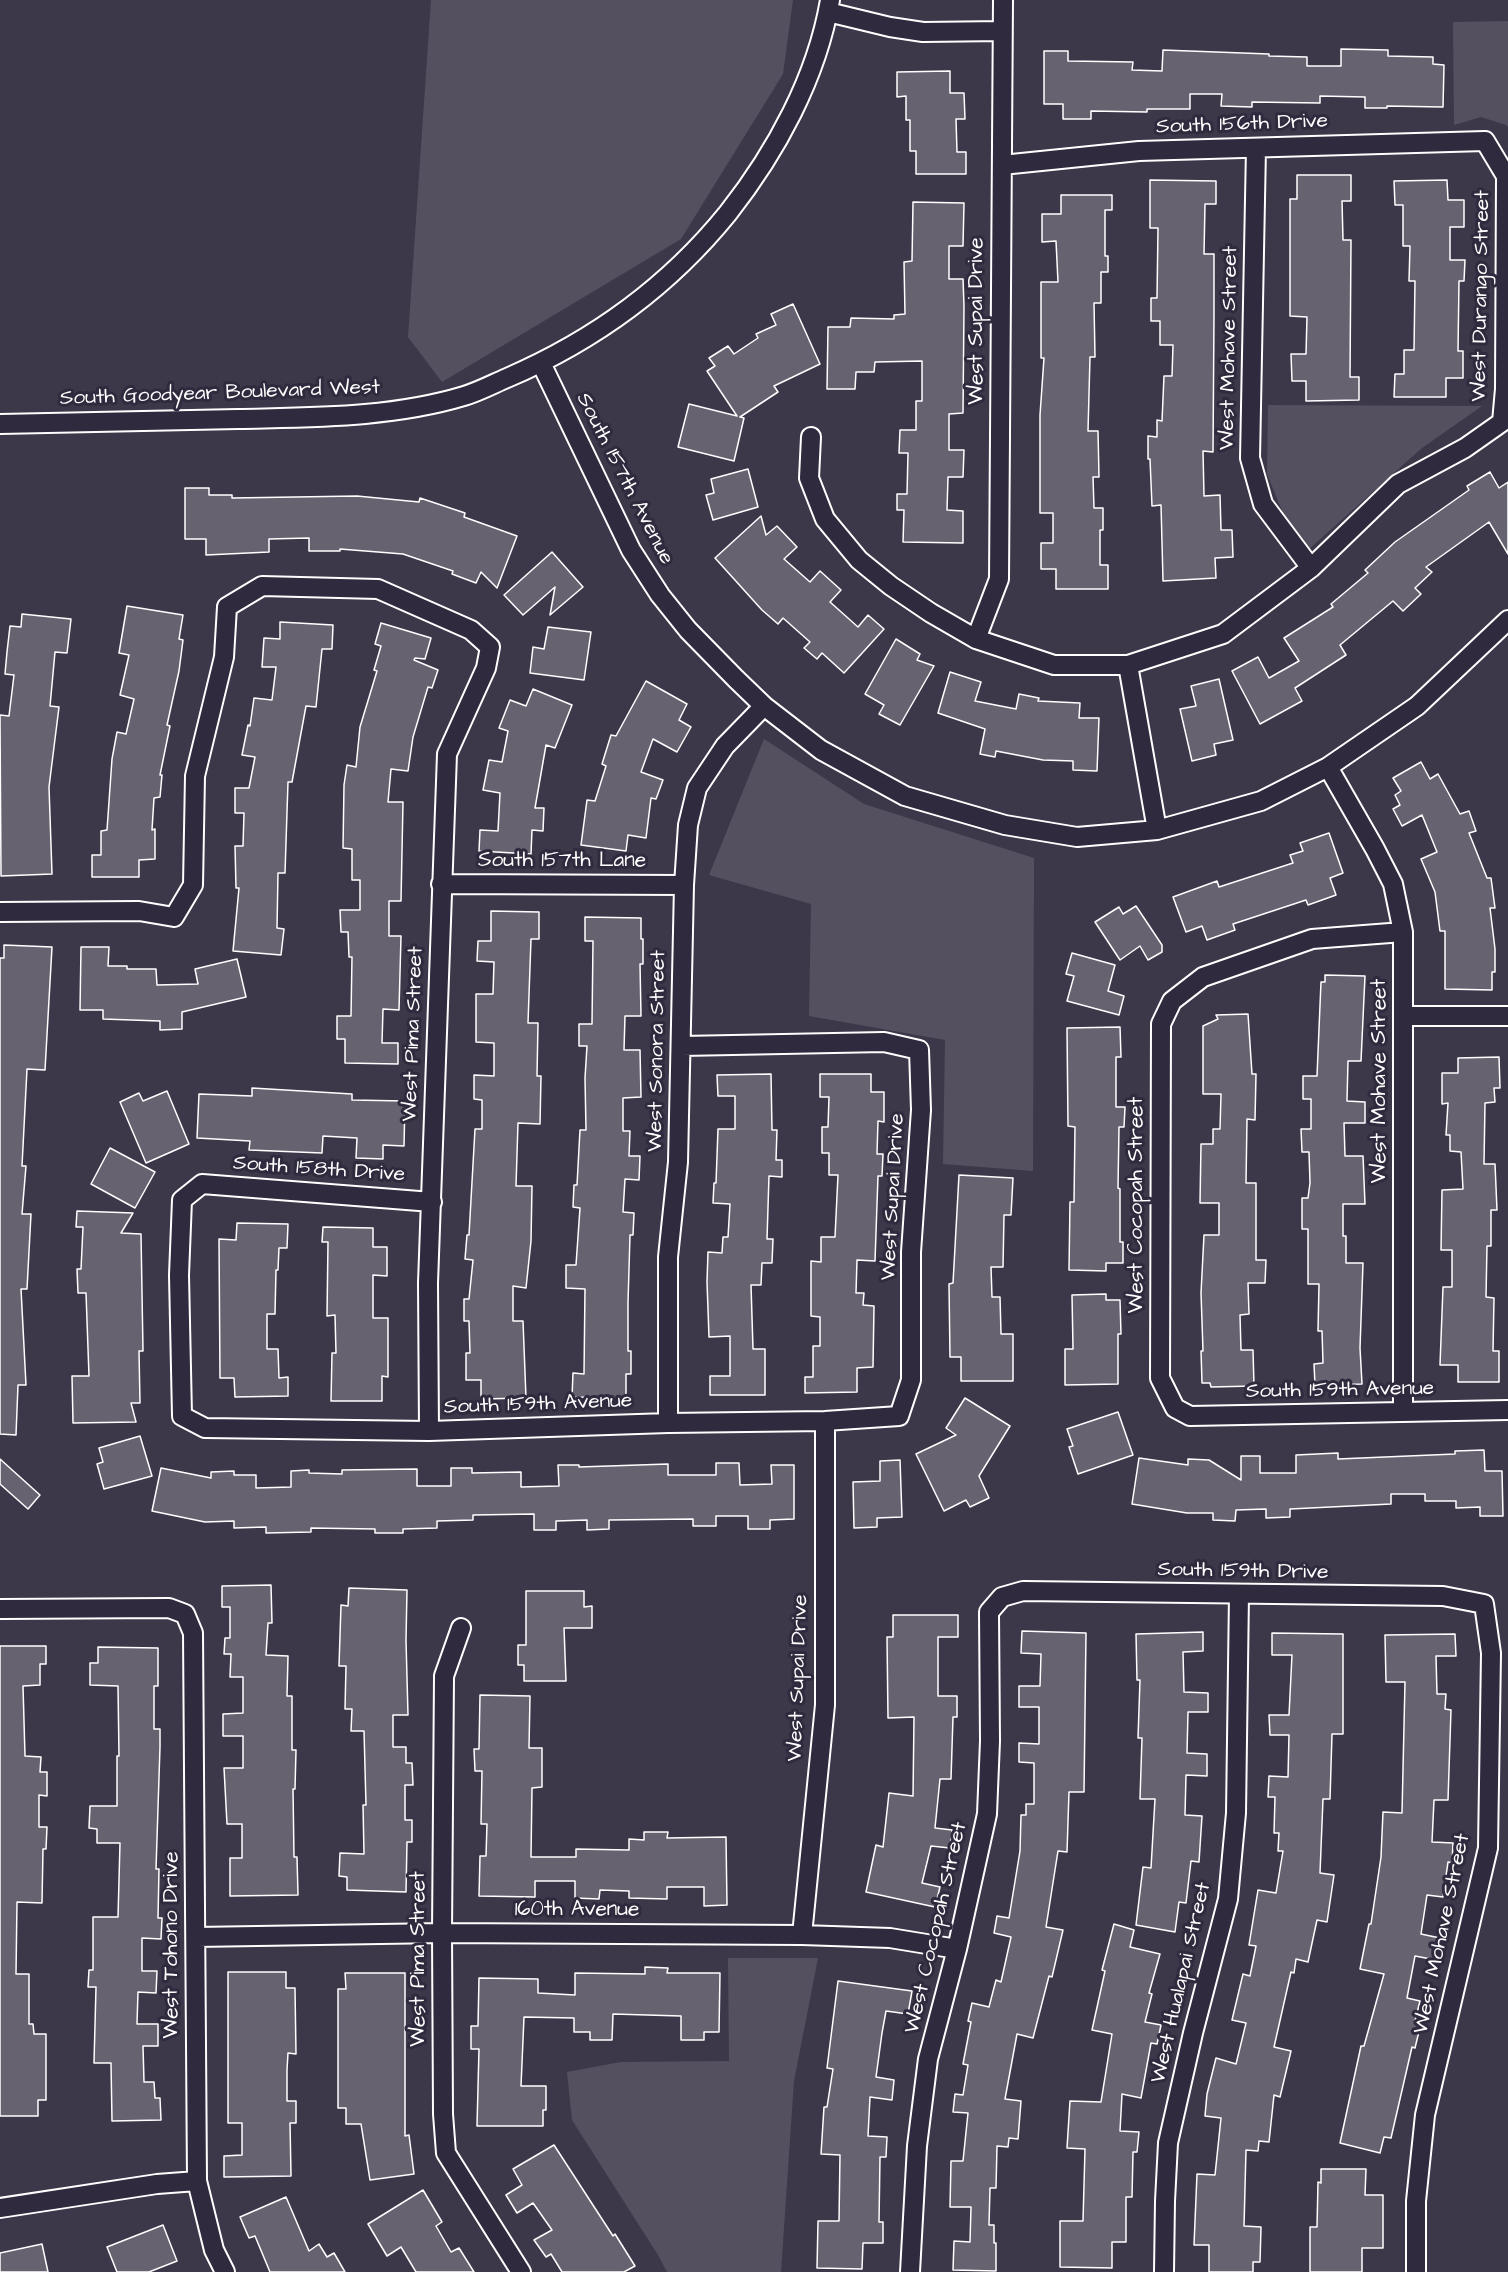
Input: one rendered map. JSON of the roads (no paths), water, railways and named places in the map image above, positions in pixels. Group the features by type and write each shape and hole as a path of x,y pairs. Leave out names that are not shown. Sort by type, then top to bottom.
{"street":[{"name":"West Supai Drive","path":"976,639 999,579 1004,0"},
{"path":"829,6 890,27 923,32 1002,31"},
{"name":"South Goodyear Boulevard West","path":"0,424 346,416 411,408 465,396 541,363 571,347 633,307 686,260 712,233 773,148 808,74 829,6"},
{"name":"South 156th Drive","path":"1002,165 1139,151 1485,141"},
{"name":"West Durango Street","path":"1311,568 1398,484 1465,448 1502,422 1505,389 1506,176 1485,141"},
{"name":"West Mohave Street","path":"1256,148 1250,458 1263,504 1311,568"},
{"name":"South 157th Avenue","path":"541,363 632,550 660,595 688,630 764,706 821,750 905,796 1005,825 1077,837 1157,830 1261,801 1328,767 1417,706 1508,620"},
{"path":"811,436 809,478 825,519 860,560 891,586 976,639 1054,665 1128,665 1223,634 1311,568"},
{"name":"West Pima Street","path":"0,912 139,911 174,916 193,885 195,776 224,657 227,607 262,586 378,589 471,630 490,647 486,668 447,754 428,1283 429,1431"},
{"path":"1128,665 1157,830"},
{"name":"West Sonora Street","path":"668,1423 668,1257 678,1162 684,885 688,825 697,788 725,746 764,706"},
{"name":"West Mohave Street","path":"1328,767 1393,884 1403,932 1403,1412"},
{"name":"South 157th Lane","path":"441,884 684,885"},
{"name":"West Cocopah Street","path":"1175,1408 1160,1378 1161,1024 1172,1002 1203,977 1312,939 1403,932"},
{"path":"1404,1016 1508,1016"},
{"name":"West Supai Drive","path":"682,1046 884,1042 919,1050 921,1110 911,1252 911,1380 899,1416"},
{"name":"South 158th Drive","path":"182,1416 179,1275 182,1200 202,1184 432,1202"},
{"name":"South 159th Avenue","path":"1175,1408 1190,1416 1508,1410"},
{"name":"South 159th Avenue","path":"182,1416 205,1428 429,1431 668,1423 825,1421 899,1416"},
{"name":"West Supai Drive","path":"802,1935 825,1705 825,1421"},
{"name":"South 159th Drive","path":"1002,1598 1023,1591 1443,1596 1484,1604"},
{"name":"West Hualapai Street","path":"1164,2272 1168,2142 1228,1899 1236,1813 1239,1594"},
{"name":"West Cocopah Street","path":"910,2272 917,2146 928,2059 957,1949 987,1814 990,1741 989,1612 1002,1598"},
{"name":"West Mohave Street","path":"1416,2272 1416,2201 1425,2115 1488,1848 1491,1653 1484,1604"},
{"name":"West Tohono Drive","path":"0,1610 169,1608 185,1614 193,1633 197,2181 214,2250 225,2272"},
{"name":"West Pima Street","path":"461,1628 444,1676 442,1933 446,2153 521,2272"},
{"name":"160th Avenue","path":"196,1937 442,1933 802,1935 890,1938 957,1949"},
{"path":"0,2208 157,2184 197,2181"}]}
